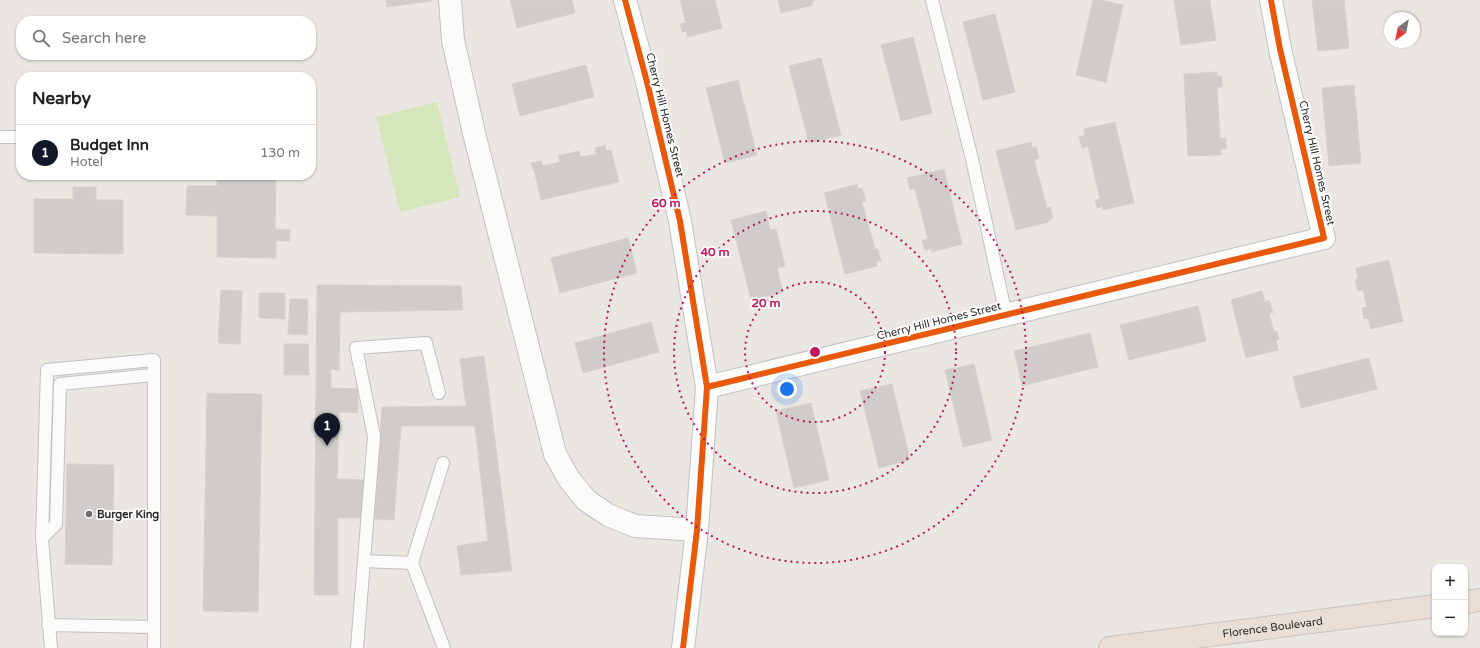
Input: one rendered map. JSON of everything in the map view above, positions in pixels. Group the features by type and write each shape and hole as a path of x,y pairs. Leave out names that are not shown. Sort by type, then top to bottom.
{"highway":[{"path":"1468,602 1480,600"},
{"name":"Florence Boulevard","path":"1110,648 1432,606"}],"street":[{"path":"450,0 453,40 474,133 555,454 569,479 586,500 608,515 635,526 697,530"},
{"name":"Cherry Hill Homes Street","path":"625,0 680,221 706,387 1324,238 1270,0"},
{"path":"683,648 697,530 706,387"}],"lane":[{"path":"932,0 972,159 1006,315"},
{"path":"0,136 16,137"},
{"path":"357,648 374,436 356,348 426,343 439,393"},
{"path":"51,648 42,538 47,370 154,360 154,648"},
{"path":"42,538 56,524 60,384 153,375"},
{"path":"443,463 412,563 444,648"},
{"path":"364,561 412,563"},
{"path":"48,626 154,627"}],"green space":[{"path":"437,102 460,197 400,212 376,117"}],"building":[{"path":"386,0 431,0 431,1 387,7"},
{"path":"510,0 572,0 575,13 517,28"},
{"path":"680,0 715,0 722,28 688,37 686,31 682,32 680,24 686,23"},
{"path":"778,0 815,0 812,1 813,5 781,13"},
{"path":"1093,0 1101,0 1123,5 1106,82 1076,75"},
{"path":"1174,0 1210,0 1216,40 1181,45"},
{"path":"1312,0 1344,0 1349,48 1318,51"},
{"path":"995,14 1015,92 983,100 963,22"},
{"path":"913,37 932,113 901,121 881,45"},
{"path":"821,58 841,135 809,143 789,66"},
{"path":"586,65 594,97 520,116 512,84"},
{"path":"1217,72 1217,76 1222,76 1222,87 1217,87 1220,138 1226,138 1226,149 1221,149 1222,155 1188,156 1184,74"},
{"path":"738,80 757,155 725,163 706,88"},
{"path":"1354,85 1361,163 1329,166 1322,88"},
{"path":"1115,122 1134,203 1103,210 1102,206 1097,208 1095,200 1100,199 1088,146 1082,148 1079,137 1085,135 1084,129"},
{"path":"1031,142 1032,148 1036,146 1039,158 1034,160 1047,208 1050,207 1053,218 1049,220 1049,222 1016,230 996,151"},
{"path":"605,145 607,151 611,150 619,182 541,200 534,169 533,170 531,163 541,161 543,166 560,162 558,156 579,151 580,157 596,154 595,148"},
{"path":"944,169 962,244 932,252 931,249 925,250 922,241 928,239 915,189 910,190 907,178"},
{"path":"217,180 276,180 275,229 290,230 290,241 276,241 276,258 217,257 217,216 186,215 187,186 217,186"},
{"path":"857,184 858,189 862,188 866,201 862,202 875,249 878,249 881,261 876,262 877,266 845,274 824,193"},
{"path":"73,187 96,187 96,200 123,200 123,254 34,253 34,199 73,199"},
{"path":"766,211 770,230 776,229 785,266 777,268 783,292 751,300 731,220"},
{"path":"628,238 637,273 560,293 551,258"},
{"path":"1389,260 1403,321 1371,329 1368,318 1364,319 1362,308 1367,307 1363,290 1358,291 1355,280 1358,279 1356,268"},
{"path":"317,285 461,286 463,310 340,312 339,370 331,369 331,388 358,389 358,413 339,412 337,479 364,480 364,518 338,518 338,595 314,595"},
{"path":"221,290 242,291 240,344 218,343"},
{"path":"1262,291 1265,302 1269,300 1273,313 1269,313 1274,332 1277,331 1279,339 1276,340 1278,350 1246,358 1231,300"},
{"path":"259,293 285,293 285,319 259,318"},
{"path":"290,299 308,299 307,335 288,334"},
{"path":"1198,306 1206,341 1129,360 1120,325"},
{"path":"651,322 659,352 583,373 575,343"},
{"path":"1090,333 1098,367 1022,386 1014,351"},
{"path":"284,344 308,344 309,375 284,375"},
{"path":"484,356 512,571 461,575 457,546 488,541 475,426 401,426 394,520 375,519 382,407 466,406 460,359"},
{"path":"1369,358 1377,389 1301,408 1293,377"},
{"path":"974,364 992,440 963,447 945,370"},
{"path":"892,384 910,460 879,468 860,391"},
{"path":"207,393 262,394 258,612 203,611"},
{"path":"811,403 829,480 794,488 776,411"},
{"name":"Burger King","path":"67,464 114,465 112,565 65,564"}],"cycle path":[{"path":"625,0 647,82 680,221 707,387 697,530 683,648"},
{"path":"707,387 1324,238 1280,49 1271,0"}],"place":[{"name":"Budget Inn","path":"327,446"},
{"name":"Burger King","path":"89,514"}]}
